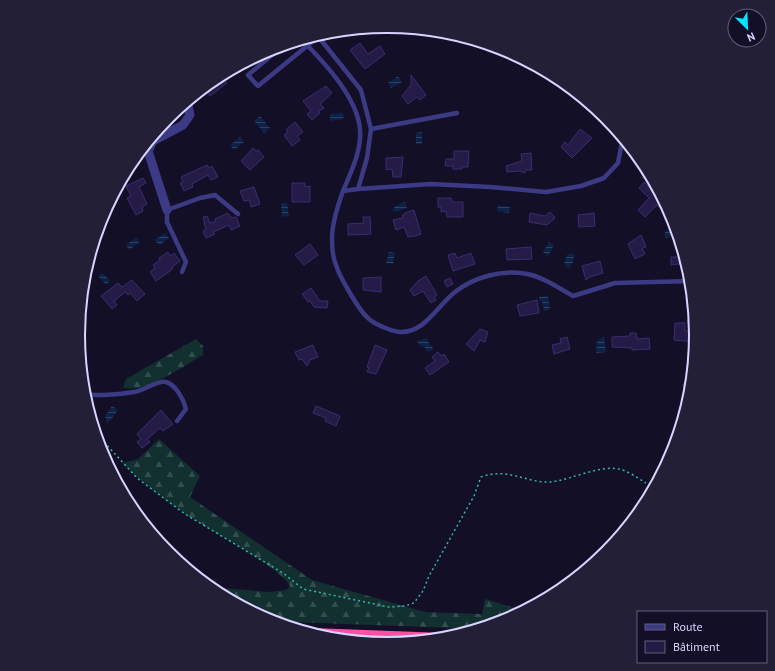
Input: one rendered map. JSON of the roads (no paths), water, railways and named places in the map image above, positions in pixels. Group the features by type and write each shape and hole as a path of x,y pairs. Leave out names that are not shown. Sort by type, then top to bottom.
{"highway":[{"path":"360,636 394,638"}],"street":[{"path":"158,138 183,124 190,115 188,108"},
{"path":"148,151 167,210"}],"lane":[{"path":"321,40 361,90 371,129 368,158 358,188"},
{"path":"268,58 248,74 258,86 312,42"},
{"path":"308,46 349,95 360,129 357,158 338,205 332,237 336,265 367,318 384,327 400,332 417,328 431,317 455,292 487,276 508,272 527,274 548,282 573,296 615,283 685,281"},
{"path":"371,129 457,114"},
{"path":"343,191 358,188 431,184 546,192 581,186 604,178 618,163 622,144"},
{"path":"182,272 186,262 167,222 167,210 200,198 215,195 238,214"},
{"path":"91,393 133,392 161,382 167,382 184,400 186,409 176,421"}],"water":[{"path":"398,76 402,82 391,88 388,83"},
{"path":"342,113 344,115 343,119 330,121 330,114"},
{"path":"260,116 270,128 264,133 254,121"},
{"path":"422,132 422,144 416,144 416,133"},
{"path":"240,137 244,142 234,150 230,145"},
{"path":"405,202 407,208 396,212 392,211 395,206"},
{"path":"281,203 287,203 289,216 282,217"},
{"path":"498,205 510,207 509,213 497,211"},
{"path":"671,229 673,236 666,238 664,234 666,231"},
{"path":"165,233 169,238 160,245 155,240"},
{"path":"135,238 138,239 139,243 129,250 126,245"},
{"path":"549,242 554,245 548,256 543,252"},
{"path":"389,252 395,253 393,264 386,263"},
{"path":"572,253 574,255 573,263 568,268 564,264 567,255"},
{"path":"103,273 110,281 106,285 98,276"},
{"path":"548,296 550,309 544,311 542,301 539,301 539,297"},
{"path":"689,318 690,328 686,321"},
{"path":"604,337 606,352 596,353 597,341"},
{"path":"426,338 434,350 427,352 424,346 421,347 417,341"},
{"path":"112,406 118,410 107,423 105,416"}]}
